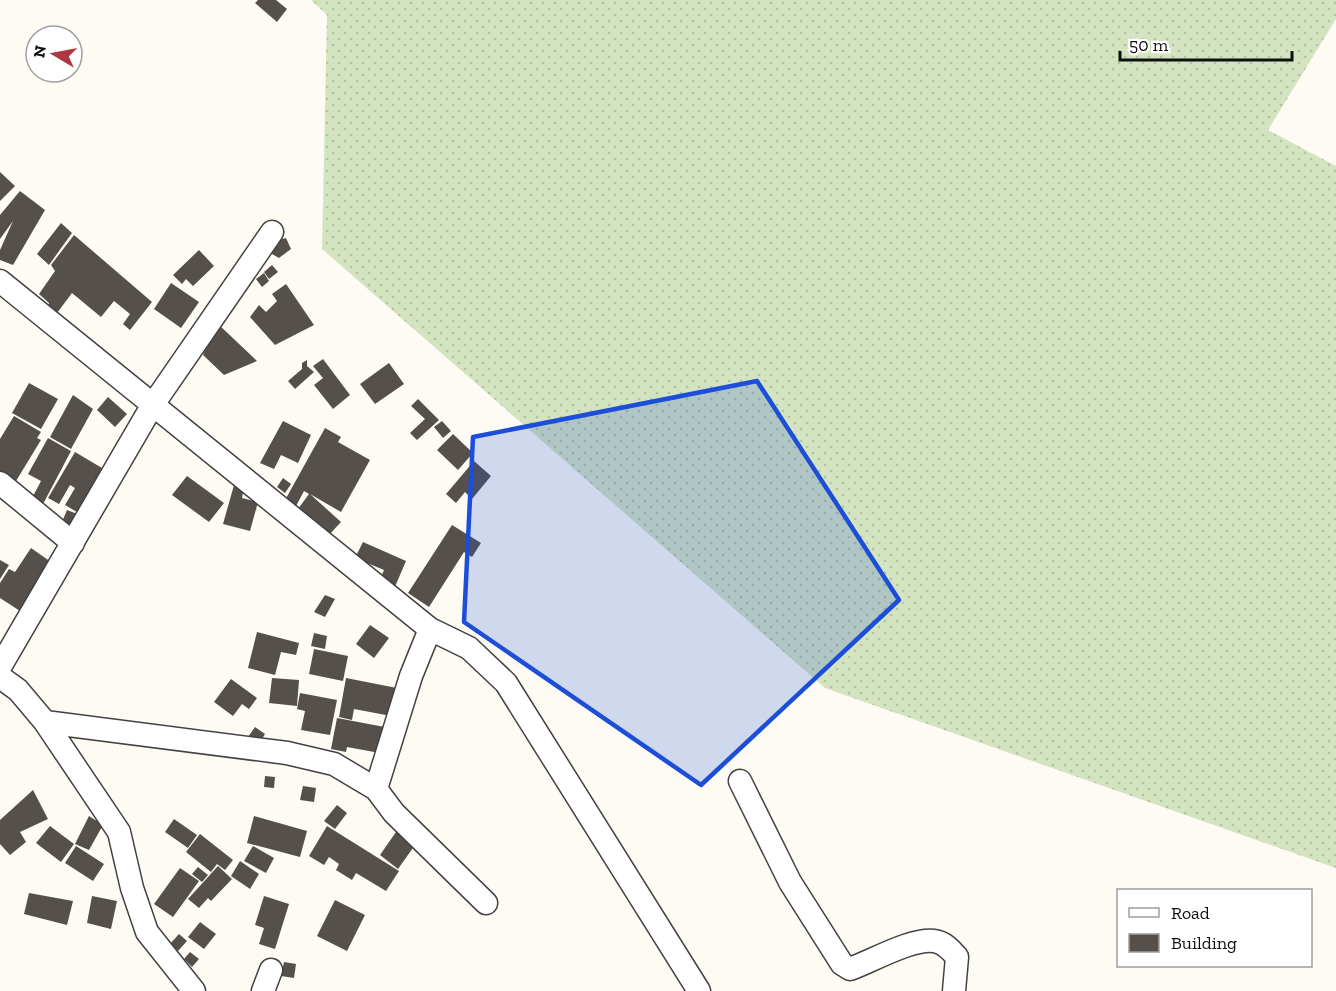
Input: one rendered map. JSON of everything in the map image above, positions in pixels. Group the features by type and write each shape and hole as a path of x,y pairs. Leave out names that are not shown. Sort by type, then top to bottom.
{"street":[{"path":"0,667 152,406 272,232"},
{"path":"0,281 430,629 469,648 506,683 699,991"},
{"path":"0,483 73,543"},
{"path":"376,789 411,676 430,629"},
{"path":"0,677 18,690 45,722 118,832 132,888 147,932 194,991"},
{"path":"45,722 287,753 334,764 376,789 394,813 486,903"},
{"path":"740,781 790,882 842,964 850,969 911,944 934,941 948,947 957,957 954,991"}],"highlighted area":[{"path":"757,381 899,600 701,785 464,622 473,437"}],"green space":[{"path":"311,0 1336,0 1336,19 1268,130 1336,166 1336,868 825,688 322,249 327,15"}],"building":[{"path":"258,0 276,0 287,9 277,22 255,3"},
{"path":"0,172 15,186 0,201"},
{"path":"20,191 45,210 13,265 0,260 0,250 13,221 0,239 0,215"},
{"path":"61,223 72,233 49,265 37,254"},
{"path":"74,235 152,302 130,330 123,324 130,314 114,301 101,317 72,293 57,313 48,308 49,303 39,294 55,271 51,265"},
{"path":"286,238 291,249 279,258 272,254 271,242"},
{"path":"199,250 214,266 193,286 186,279 182,284 173,275"},
{"path":"272,265 278,272 269,279 264,272"},
{"path":"264,273 269,281 262,287 256,279"},
{"path":"171,283 199,302 181,328 154,309"},
{"path":"286,284 314,325 275,345 250,317 259,305 266,312 277,301 272,294"},
{"path":"217,323 257,361 224,375 203,355"},
{"path":"323,359 350,395 333,409 314,385 323,378 313,366"},
{"path":"307,360 307,366 314,372 295,389 288,381 302,369 302,363"},
{"path":"389,363 404,384 375,404 360,384"},
{"path":"29,383 58,399 41,429 12,413"},
{"path":"73,395 93,409 71,449 50,437"},
{"path":"108,397 127,414 115,427 97,410"},
{"path":"418,399 439,420 417,440 410,433 425,419 411,406"},
{"path":"14,416 41,432 37,438 41,440 16,481 0,471 0,439"},
{"path":"283,421 311,435 298,463 281,455 274,469 260,463"},
{"path":"442,421 451,431 443,438 434,427"},
{"path":"325,428 341,437 338,442 370,460 341,512 310,494 341,522 328,536 298,509 309,494 304,491 295,508 284,502"},
{"path":"453,434 473,453 458,470 437,450"},
{"path":"48,438 71,451 42,506 31,500 41,481 28,474"},
{"path":"75,452 102,468 77,512 65,505 75,488 70,485 59,504 48,498"},
{"path":"474,461 491,476 472,499 465,492 456,503 446,494"},
{"path":"187,476 224,503 209,522 172,495"},
{"path":"283,478 291,484 285,493 277,487"},
{"path":"234,485 244,488 242,498 258,502 250,531 223,524"},
{"path":"67,510 80,515 74,527 62,522"},
{"path":"452,525 481,543 472,557 464,552 429,607 408,593"},
{"path":"363,542 406,561 394,589 379,582 384,570 355,558"},
{"path":"31,548 51,562 20,611 0,598 0,583 9,569 15,572"},
{"path":"0,560 9,565 0,579"},
{"path":"325,595 335,599 325,617 314,612"},
{"path":"370,625 389,638 374,658 356,644"},
{"path":"257,632 299,643 296,655 281,652 275,675 248,668"},
{"path":"314,633 327,636 325,649 311,646"},
{"path":"314,649 348,656 343,681 309,674"},
{"path":"272,678 299,680 297,706 269,703"},
{"path":"346,678 397,688 391,716 354,709 352,720 339,717"},
{"path":"231,679 257,698 249,709 242,704 233,716 214,702"},
{"path":"300,693 337,700 330,735 301,730 305,711 297,709"},
{"path":"337,718 390,728 385,754 347,747 346,752 331,749"},
{"path":"255,727 265,734 259,744 248,737"},
{"path":"265,776 275,777 274,788 264,787"},
{"path":"303,786 316,788 314,802 300,800"},
{"path":"33,790 48,819 20,832 26,842 10,855 0,844 0,820"},
{"path":"337,805 347,813 335,829 324,821"},
{"path":"89,816 103,825 89,850 75,844"},
{"path":"254,816 307,831 300,857 247,843"},
{"path":"174,819 197,835 188,848 165,832"},
{"path":"50,826 74,844 61,862 36,843"},
{"path":"327,826 399,871 386,891 356,873 352,880 336,870 339,864 329,857 324,865 309,856"},
{"path":"396,832 415,845 398,869 380,855"},
{"path":"200,834 233,860 225,870 217,864 211,872 186,852"},
{"path":"76,846 104,864 93,881 65,863"},
{"path":"253,846 274,858 266,873 244,861"},
{"path":"240,861 259,874 250,889 231,876"},
{"path":"218,866 232,879 211,901 208,898 199,908 188,899"},
{"path":"198,867 208,875 202,882 192,874"},
{"path":"180,868 199,881 173,917 154,904"},
{"path":"29,893 73,901 67,925 24,914"},
{"path":"92,896 117,901 111,929 87,923"},
{"path":"264,896 289,904 275,949 259,944 264,928 255,925"},
{"path":"335,900 365,915 347,951 317,936"},
{"path":"200,922 216,934 204,949 188,937"},
{"path":"179,934 187,941 178,951 170,944"},
{"path":"190,952 199,959 192,967 184,959"},
{"path":"284,962 296,964 294,978 281,976"}]}
